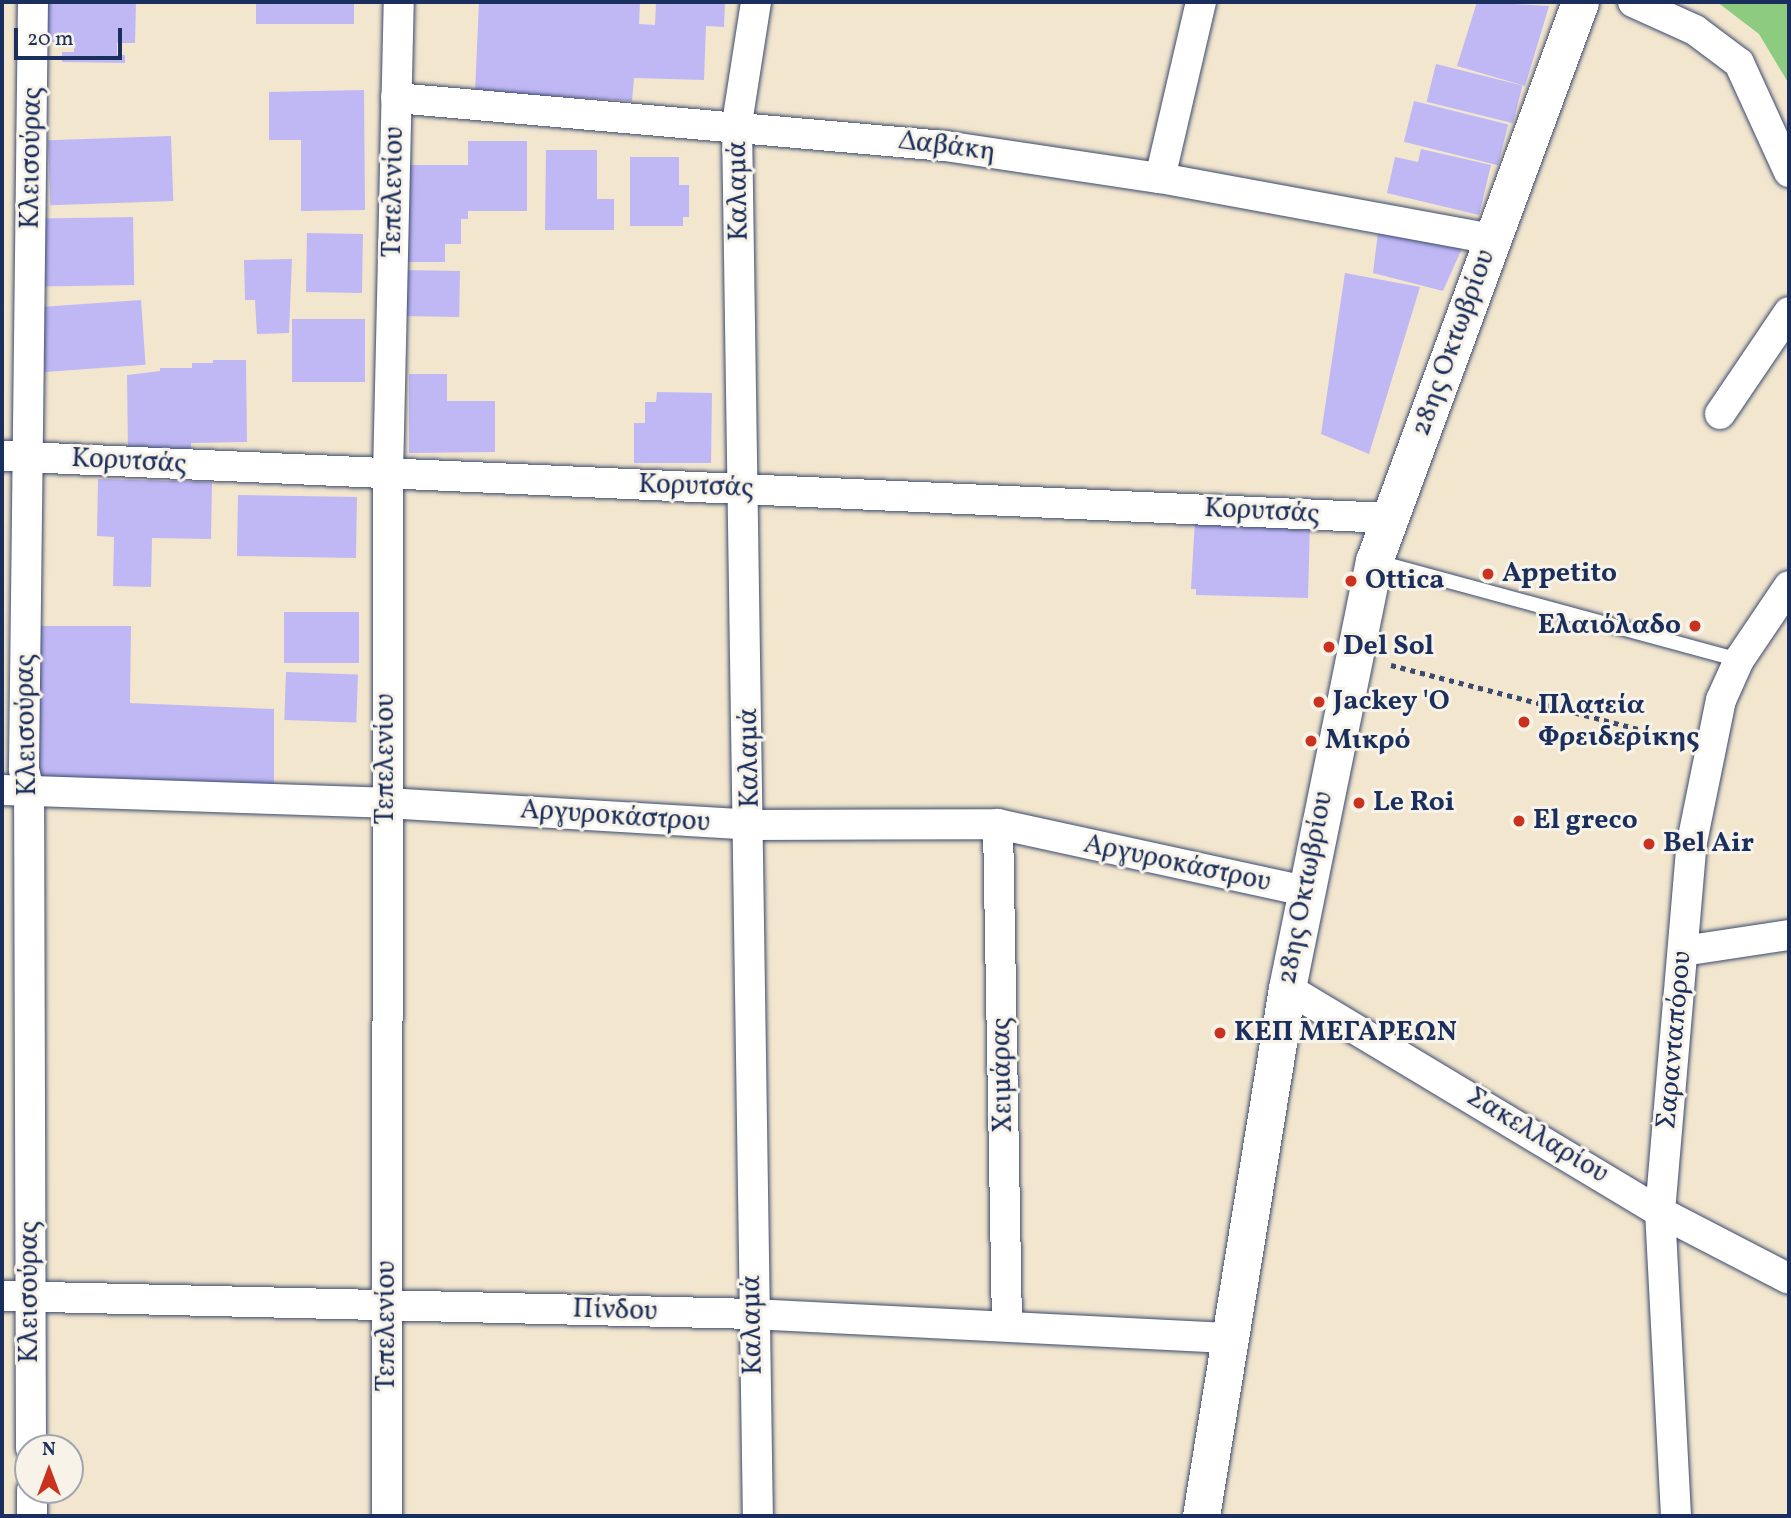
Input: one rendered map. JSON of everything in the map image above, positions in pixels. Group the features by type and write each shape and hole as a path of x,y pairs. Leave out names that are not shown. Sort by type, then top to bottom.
{"street":[{"name":"Κλεισούρας","path":"30,1434 16,1296 15,790 24,769 15,456 33,2"},
{"name":"Τεπελενίου","path":"387,1516 388,475 399,2"},
{"name":"Καλαμά","path":"756,2 737,124 746,489 751,825 752,1314 758,1516"},
{"path":"1160,178 1201,2"},
{"name":"28ης Οκτωβρίου","path":"1200,1516 1227,1338 1287,988 1374,561 1580,2"},
{"path":"1633,2 1695,30 1739,63 1789,172"},
{"name":"Δαβάκη","path":"396,98 737,124 945,146 1160,178 1492,239"},
{"path":"1720,414 1789,312"},
{"name":"Κορυτσάς","path":"15,456 388,475 1389,518"},
{"name":"Σαρανταπόρου","path":"1675,1516 1660,1212 1692,842 1709,747 1721,700 1739,660 1789,586"},
{"name":"Αργυροκάστρου","path":"15,790 386,803 751,825 998,824 1305,891"},
{"name":"Χειμάρας","path":"998,824 1007,1326"},
{"path":"1683,951 1789,935"},
{"name":"Σακελλαρίου","path":"1287,988 1660,1212 1789,1279"},
{"name":"Πίνδου","path":"16,1296 752,1314 1227,1338"}],"lane":[{"path":"1374,561 1739,660"}],"path":[{"path":"1353,655 1709,747"}],"green space":[{"path":"1717,2 1789,2 1789,84 1759,34"}],"building":[{"path":"48,2 136,2 135,43 117,43 117,55 125,55 125,63 62,62 62,52 74,52 74,43 48,42"},
{"path":"256,2 354,2 354,24 256,24"},
{"path":"479,2 640,2 639,24 655,25 656,2 725,2 724,27 706,26 704,80 634,78 632,101 475,92"},
{"path":"1477,2 1549,6 1525,86 1457,66"},
{"path":"1436,64 1522,86 1513,123 1427,102"},
{"path":"364,90 365,210 301,211 301,140 269,140 269,92"},
{"path":"1414,101 1508,124 1498,165 1404,142"},
{"path":"171,136 173,201 50,205 48,140"},
{"path":"468,141 527,141 527,211 468,211 468,219 461,219 461,244 445,244 445,262 402,262 402,165 468,165"},
{"path":"1421,149 1491,165 1479,215 1387,193 1395,157 1418,162"},
{"path":"546,150 597,150 597,199 614,199 614,230 545,230"},
{"path":"630,157 679,157 679,185 689,185 689,217 683,217 683,226 630,226"},
{"path":"133,217 134,285 42,287 41,219"},
{"path":"1379,224 1467,237 1443,291 1373,273"},
{"path":"307,233 363,234 362,293 306,292"},
{"path":"292,259 289,333 257,334 255,300 245,300 244,260"},
{"path":"400,270 460,271 459,317 399,316"},
{"path":"1345,273 1420,287 1369,454 1321,434"},
{"path":"141,300 146,365 45,372 40,307"},
{"path":"292,319 365,319 365,382 292,382"},
{"path":"213,360 246,360 247,442 191,443 191,454 128,455 127,375 160,371 160,368 192,368 192,363 213,363"},
{"path":"409,374 447,374 447,401 495,401 495,452 409,453"},
{"path":"657,392 712,393 711,463 634,463 634,423 645,423 645,402 656,402"},
{"path":"98,479 212,482 211,539 152,538 151,587 113,586 114,537 97,536"},
{"path":"238,495 357,497 356,558 237,556"},
{"path":"1195,519 1310,522 1308,598 1196,595 1196,589 1191,589"},
{"path":"284,612 359,612 359,663 284,663"},
{"path":"37,626 131,626 130,703 274,709 274,787 36,784"},
{"path":"286,672 358,675 356,722 284,720"}],"place":[{"name":"Appetito","path":"1488,574"},
{"name":"Ottica","path":"1351,581"},
{"name":"Ελαιόλαδο","path":"1695,626"},
{"name":"Del Sol","path":"1329,647"},
{"name":"Jackey 'O","path":"1319,702"},
{"name":"Πλατεία Φρειδερίκης","path":"1524,722"},
{"name":"Μικρό","path":"1311,741"},
{"name":"Le Roi","path":"1359,803"},
{"name":"El greco","path":"1519,821"},
{"name":"Bel Air","path":"1649,844"},
{"name":"ΚΕΠ ΜΕΓΑΡΕΩΝ","path":"1220,1033"}]}
